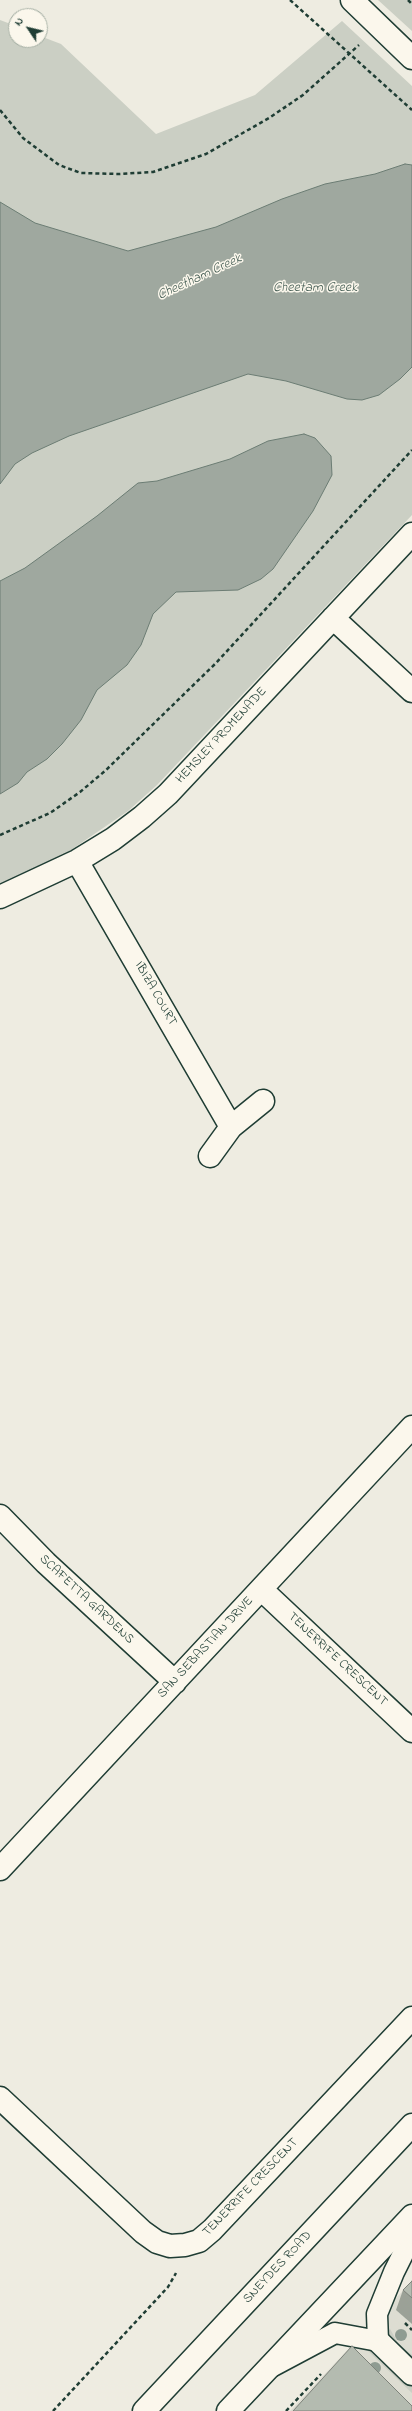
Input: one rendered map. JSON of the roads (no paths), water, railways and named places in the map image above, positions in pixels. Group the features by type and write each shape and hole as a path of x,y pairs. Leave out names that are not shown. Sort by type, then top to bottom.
{"street":[{"path":"352,0 412,58"},
{"name":"HEMSLEY PROMENADE","path":"0,897 77,861 119,835 168,794 412,534"},
{"path":"333,618 412,692"},
{"name":"IBIZA COURT","path":"77,861 231,1127"},
{"path":"210,1156 231,1127 263,1101"},
{"name":"SAN SEBASTIAN DRIVE","path":"0,1869 412,1427"},
{"name":"SCAFETTA GARDENS","path":"0,1516 56,1573 175,1682"},
{"name":"TENERRIFE CRESCENT","path":"261,1589 412,1731"},
{"name":"TENERRIFE CRESCENT","path":"0,2098 143,2232 157,2242 170,2246 185,2245 199,2241 212,2230 412,2018"},
{"name":"SNEYDES ROAD","path":"144,2411 412,2124"},
{"path":"228,2411 412,2216"},
{"path":"378,2341 412,2374"}],"lane":[{"path":"266,2370 335,2333 378,2341 377,2314 394,2272 412,2236"}],"water":[{"name":"Cheetam Creek","path":"405,164 412,165 412,367 400,379 379,395 362,400 347,399 286,381 248,374 69,436 32,453 15,464 0,484 0,202 35,223 128,251 216,227 282,199 325,184 375,174"},
{"path":"304,434 315,438 331,456 332,475 313,511 273,569 261,579 238,590 176,592 153,614 141,645 127,665 97,690 81,720 62,744 47,759 27,772 18,783 0,794 0,581 25,568 97,516 138,483 157,481 230,459 268,441"}],"water label":[{"name":"Cheetham Creek","path":"200,278"}]}
